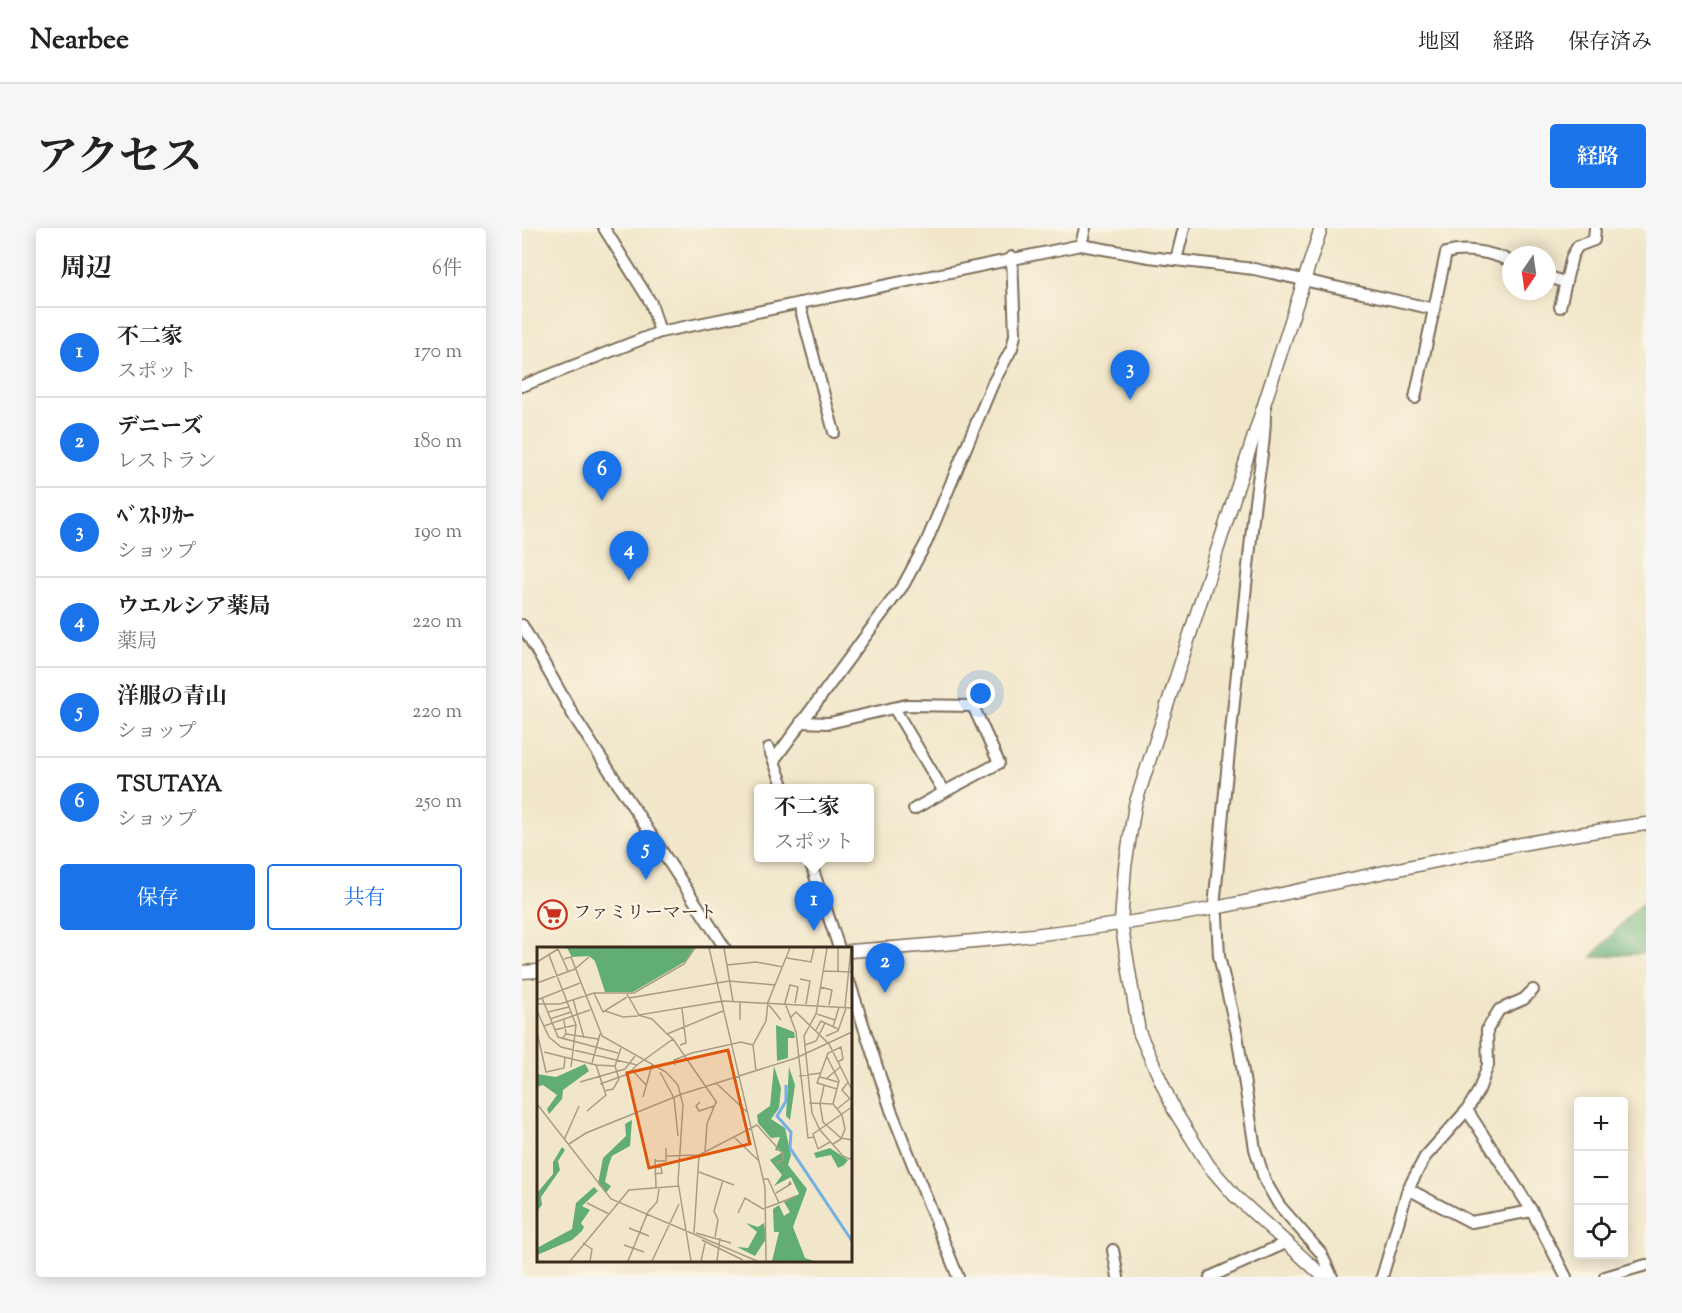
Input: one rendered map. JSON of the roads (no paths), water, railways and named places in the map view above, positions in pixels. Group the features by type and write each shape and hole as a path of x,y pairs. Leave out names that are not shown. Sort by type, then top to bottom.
{"street":[{"path":"604,228 651,303 660,332"},
{"path":"1081,245 1085,228"},
{"path":"1176,260 1184,228"},
{"path":"1321,228 1135,805 1125,867 1121,922 1139,1032 1174,1110 1209,1166 1235,1196 1324,1277"},
{"path":"1560,307 1572,256 1578,246 1594,240 1595,228"},
{"path":"522,386 660,332 1012,257 1081,245 1176,260 1230,265 1305,279 1434,309"},
{"path":"1415,398 1446,253 1458,249 1502,257"},
{"path":"774,760 904,584 926,543 993,383 1012,348 1015,335 1012,257"},
{"path":"1556,279 1566,283"},
{"path":"799,303 834,432"},
{"path":"1265,406 1266,433 1254,512 1214,908 1217,916 1219,956 1237,1034 1255,1149 1266,1181 1279,1205 1321,1253 1332,1277"},
{"path":"522,625 576,718 724,947"},
{"path":"801,722 829,723 906,705 973,706 999,763 914,809"},
{"path":"894,708 944,792"},
{"path":"769,748 782,784"},
{"path":"852,951 972,943 1214,908 1426,861 1566,835 1646,824"},
{"path":"810,862 839,947"},
{"path":"522,972 537,971"},
{"path":"852,990 891,1110 958,1277"},
{"path":"1382,1277 1408,1190 1425,1156 1467,1110 1488,1065 1487,1030 1499,1010 1524,999 1533,990"},
{"path":"1467,1110 1532,1211 1566,1277"},
{"path":"1408,1190 1471,1222 1532,1211"},
{"path":"1210,1277 1288,1242"},
{"path":"1113,1251 1118,1277"},
{"path":"1605,1277 1646,1265"}],"place":[{"name":"ﾍﾞｽﾄﾘｶｰ","path":"1130,400"},
{"name":"TSUTAYA","path":"602,501"},
{"name":"ウエルシア薬局","path":"629,581"},
{"name":"洋服の青山","path":"646,880"},
{"name":"ファミリーマート","path":"552,914"},
{"name":"不二家","path":"814,931"},
{"name":"デニーズ","path":"885,993"}]}
